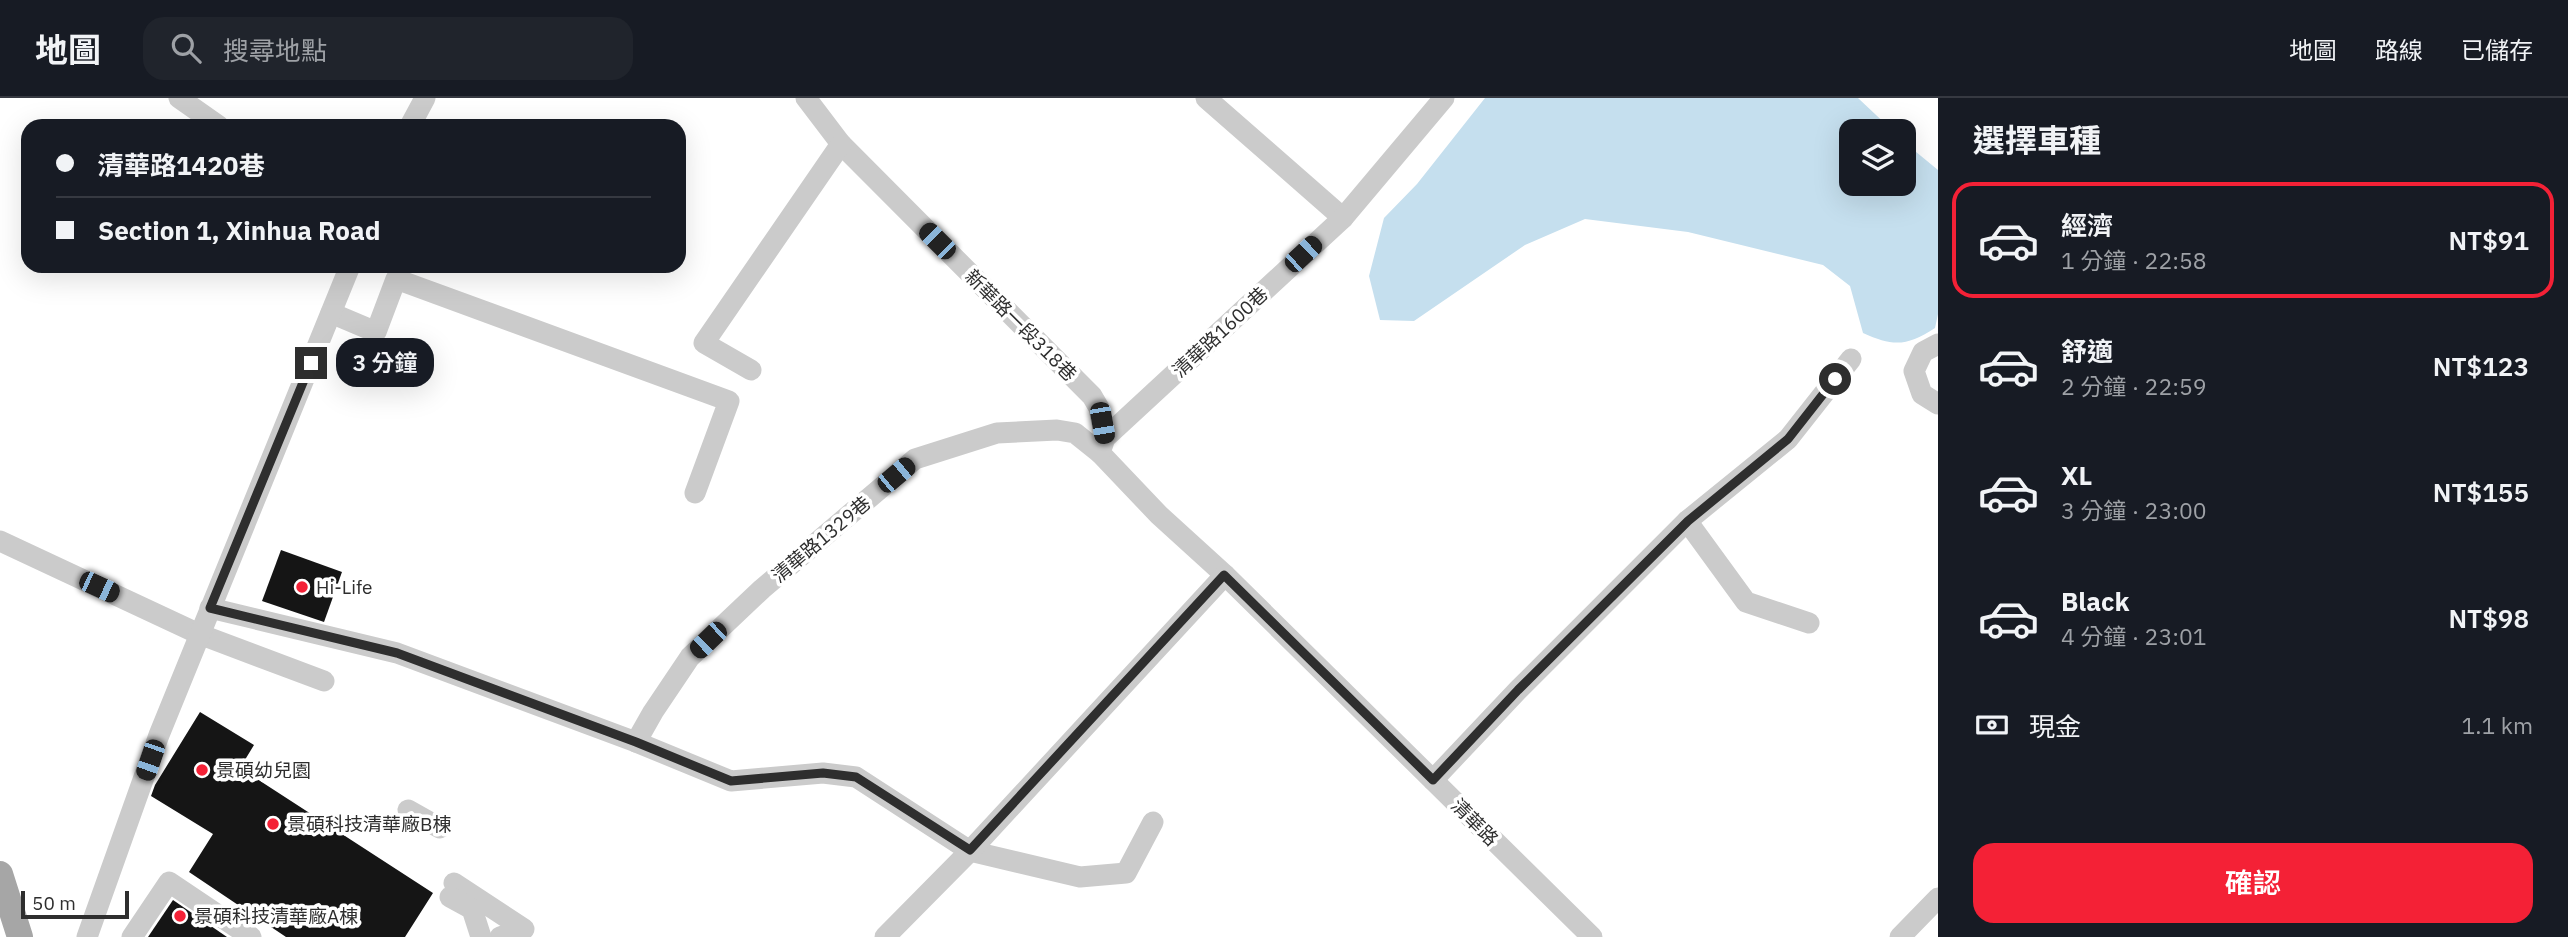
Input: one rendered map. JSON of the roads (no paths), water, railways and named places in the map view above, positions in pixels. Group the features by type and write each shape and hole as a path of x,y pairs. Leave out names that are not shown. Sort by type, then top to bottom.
{"main road":[{"path":"0,874 20,937"}],"street":[{"path":"179,98 209,119"},
{"path":"414,119 425,98"},
{"path":"1206,98 1343,218"},
{"name":"清華路1600巷","path":"1102,445 1343,218 1444,98"},
{"name":"新華路一段318巷","path":"807,99 841,144 1092,396 1099,408 1102,445"},
{"path":"751,370 704,343 841,144"},
{"path":"87,937 159,735 347,273"},
{"path":"331,313 376,332 396,279 729,401 695,493"},
{"path":"1938,344 1923,352 1914,371 1922,394 1938,404"},
{"path":"1433,780 1518,690 1688,521 1788,439 1851,359"},
{"name":"清華路1329巷","path":"636,742 690,657 762,589 915,459 997,433 1057,430 1075,433 1102,445"},
{"name":"清華路","path":"1102,445 1159,515 1224,575 1592,937"},
{"path":"1688,521 1746,602 1809,623"},
{"path":"0,541 199,634 324,681"},
{"path":"886,937 1224,575"},
{"path":"210,608 397,653 636,742 731,781 823,773 856,777 970,850 1080,877 1126,873 1153,822"},
{"path":"408,810 440,828"},
{"path":"132,937 169,882 251,937"},
{"path":"481,937 472,909 450,889 524,929 500,937"},
{"path":"1900,937 1938,898"}],"water":[{"path":"1485,98 1858,98 1880,119 1839,119 1839,196 1916,196 1916,152 1938,170 1938,314 1935,328 1908,341 1883,341 1863,333 1850,286 1823,265 1688,232 1585,219 1525,245 1414,321 1380,320 1369,276 1384,218 1417,184"}],"place":[{"name":"Hi-Life","path":"302,587"},
{"name":"景碩幼兒園","path":"202,770"},
{"name":"景碩科技清華廠B棟","path":"273,824"},
{"name":"景碩科技清華廠A棟","path":"180,916"}]}
